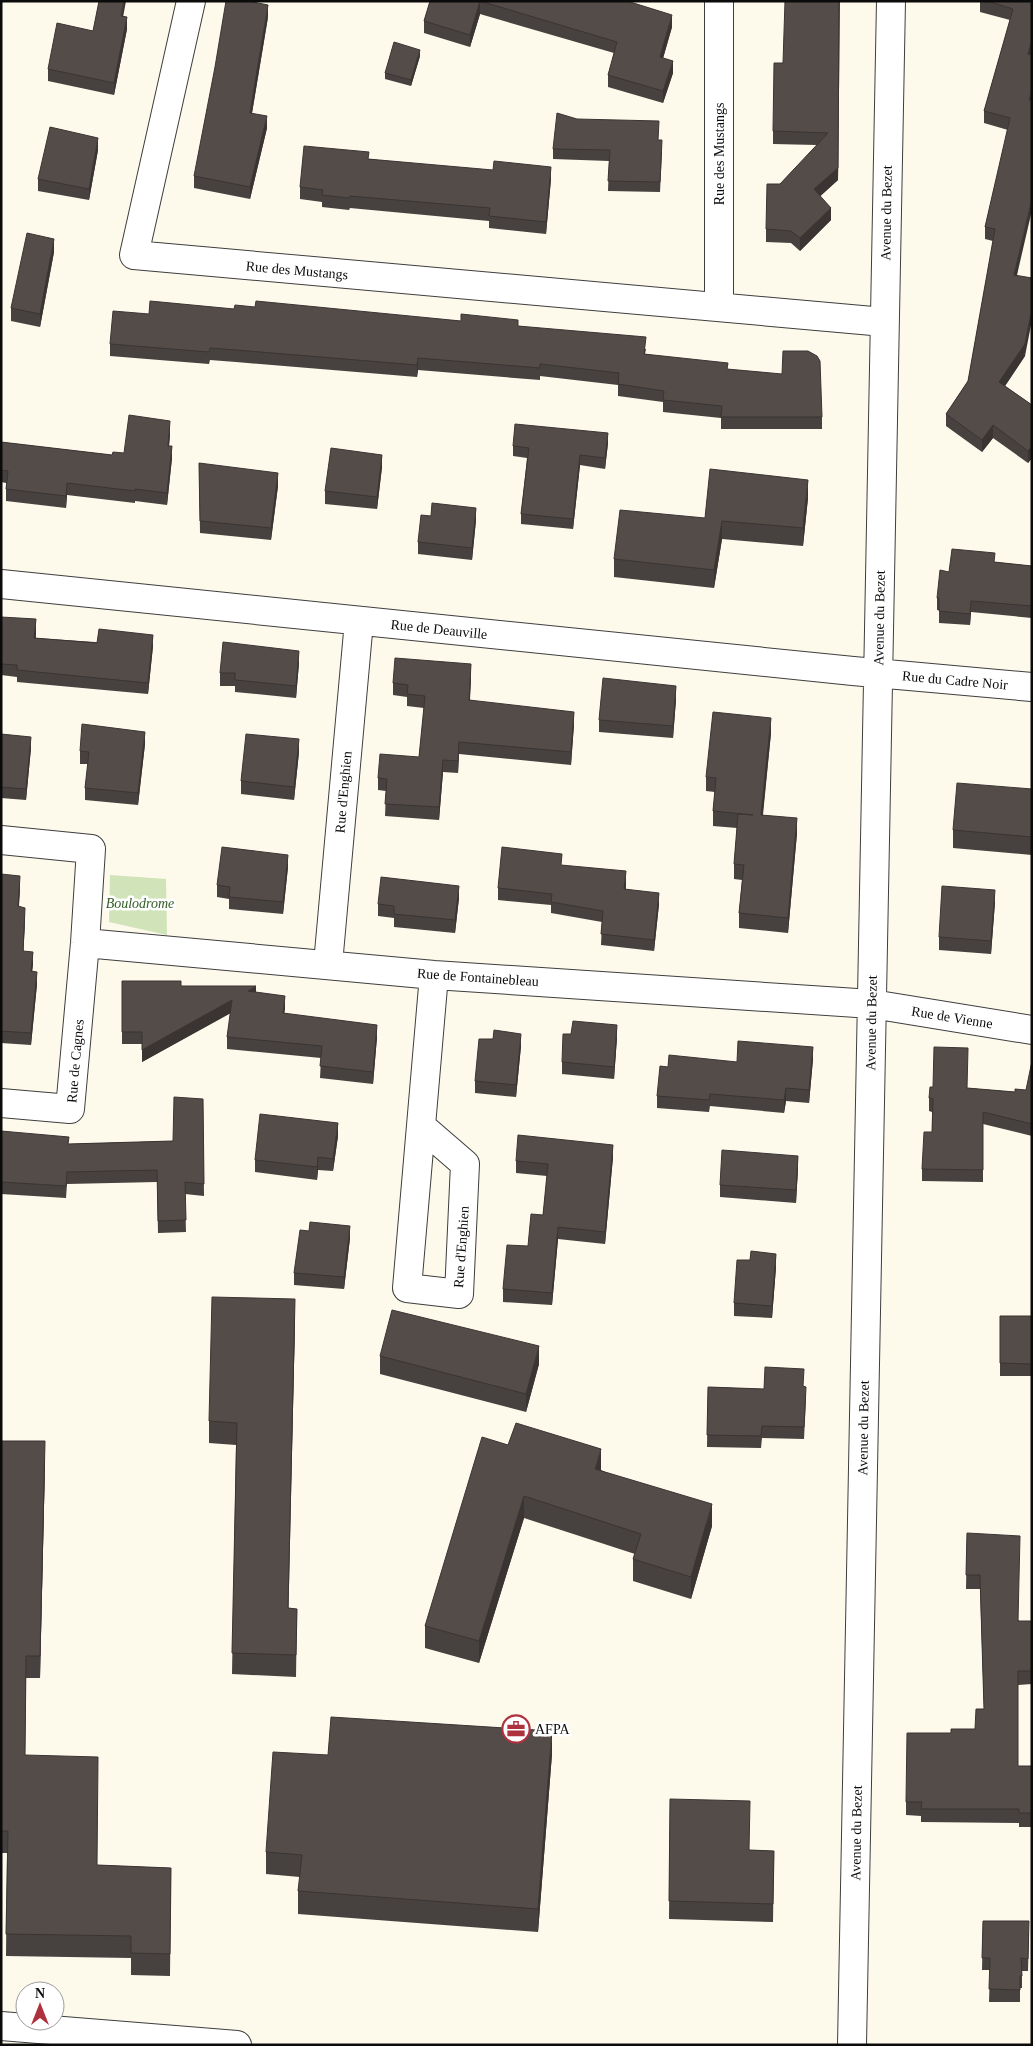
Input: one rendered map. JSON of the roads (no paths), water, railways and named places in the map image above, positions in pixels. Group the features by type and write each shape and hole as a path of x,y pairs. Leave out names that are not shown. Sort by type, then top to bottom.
{"street":[{"name":"Rue des Mustangs","path":"191,1 134,255 884,322"},
{"name":"Rue des Mustangs","path":"719,1 719,306"},
{"name":"Avenue du Bezet","path":"852,2045 890,1"},
{"name":"Rue de Deauville","path":"1,584 878,673"},
{"name":"Rue d'Enghien","path":"328,964 358,620"},
{"name":"Rue du Cadre Noir","path":"878,673 1032,687"},
{"path":"1,840 91,849 86,943"},
{"name":"Rue de Fontainebleau","path":"86,943 434,975 872,1004"},
{"name":"Rue de Cagnes","path":"1,1103 70,1109 86,943"},
{"name":"Rue d'Enghien","path":"421,1126 465,1164 459,1294 407,1288 434,975"},
{"name":"Rue de Vienne","path":"872,1004 1032,1030"},
{"path":"1,2026 237,2045"}],"place":[{"name":"AFPA","path":"516,1729"}],"park label":[{"name":"Boulodrome","path":"140,903"}]}
